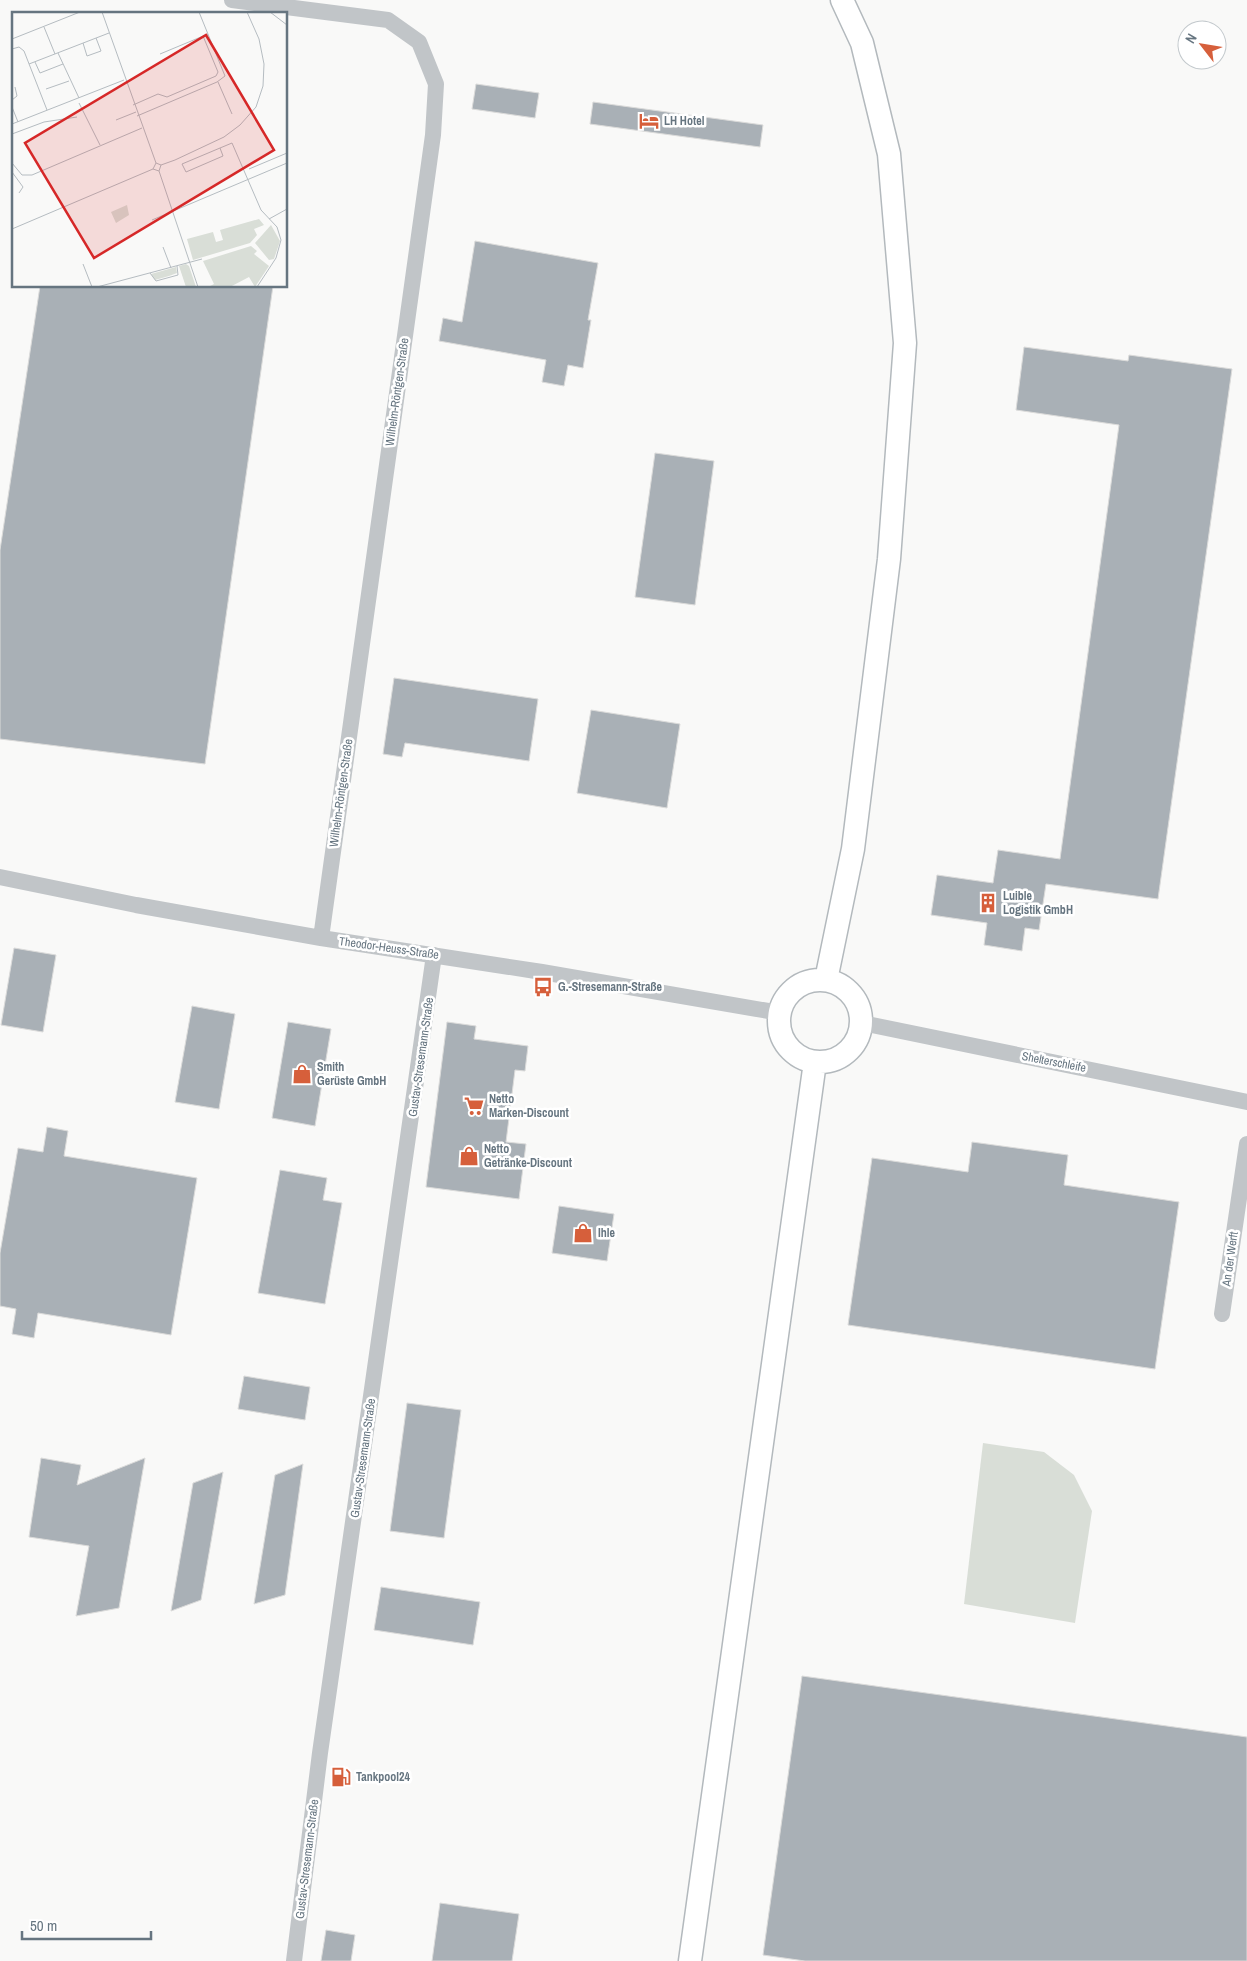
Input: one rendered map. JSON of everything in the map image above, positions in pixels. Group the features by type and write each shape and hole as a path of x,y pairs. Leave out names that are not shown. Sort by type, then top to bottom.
{"main road":[{"path":"826,980 853,849 888,569 905,343 889,154 862,43 842,0"},
{"path":"826,980 840,985 852,995 860,1008 862,1023 858,1040 847,1053 832,1061 815,1062 802,1059 791,1051 783,1039 779,1026 780,1013 786,999 797,988 811,981 826,980"},
{"path":"690,1961 815,1062"}],"street":[{"name":"Wilhelm-Röntgen-Straße","path":"232,0 388,20 419,42 436,84 433,135 321,938"},
{"name":"Theodor-Heuss-Straße","path":"0,877 136,906 780,1013"},
{"name":"Gustav-Stresemann-Straße","path":"294,1961 323,1733 434,955"},
{"name":"Shelterschleife","path":"862,1023 1247,1102"},
{"name":"An der Werft","path":"1222,1314 1247,1144"}],"shaded area":[{"path":"983,1443 1044,1452 1074,1475 1092,1511 1075,1623 964,1604"}],"building":[{"path":"476,84 539,93 535,118 472,109"},
{"path":"593,102 763,125 760,147 590,124"},
{"path":"475,241 598,263 588,320 591,320 583,368 568,365 564,386 542,382 546,360 439,341 443,318 462,322"},
{"path":"40,288 273,288 205,764 0,739 0,550"},
{"path":"1024,347 1128,361 1129,355 1232,369 1158,899 1046,884 1039,930 1025,928 1022,951 984,945 987,923 931,915 937,875 993,883 998,850 1060,859 1119,425 1016,410"},
{"path":"655,453 714,461 695,605 635,597"},
{"path":"394,678 538,699 529,761 405,743 402,757 383,754"},
{"path":"591,710 680,724 667,808 577,793"},
{"path":"14,948 56,955 43,1032 1,1025"},
{"path":"192,1006 235,1014 219,1109 175,1102"},
{"name":"Smith Gerüste GmbH","path":"288,1022 331,1029 315,1126 272,1118"},
{"name":"Netto Marken-Discount","path":"447,1022 476,1026 474,1039 528,1046 525,1071 515,1070 506,1142 526,1144 519,1199 426,1187"},
{"path":"47,1127 68,1131 64,1156 197,1178 171,1335 38,1313 34,1338 12,1334 16,1309 0,1306 0,1253 18,1148 43,1152"},
{"path":"972,1142 1068,1155 1064,1185 1179,1202 1155,1369 848,1325 872,1158 968,1172"},
{"path":"280,1170 327,1178 323,1200 342,1203 325,1304 258,1293"},
{"name":"Ihle","path":"559,1206 614,1214 607,1261 552,1253"},
{"path":"244,1376 310,1387 305,1420 238,1409"},
{"path":"407,1403 461,1410 444,1538 390,1531"},
{"path":"41,1458 81,1465 77,1485 145,1458 119,1608 76,1616 89,1546 29,1537"},
{"path":"303,1464 285,1595 254,1604 275,1475"},
{"path":"223,1472 201,1600 171,1611 193,1483"},
{"path":"381,1587 480,1602 473,1645 374,1630"},
{"path":"802,1676 1247,1737 1247,1961 805,1961 763,1955"},
{"path":"440,1903 519,1914 512,1961 432,1961"},
{"path":"326,1930 355,1935 351,1961 321,1961"}],"place":[{"name":"LH Hotel","path":"649,121"},
{"name":"Luible Logistik GmbH","path":"988,903"},
{"name":"G.-Stresemann-Straße","path":"543,987"},
{"name":"Smith Gerüste GmbH","path":"302,1074"},
{"name":"Netto Marken-Discount","path":"474,1106"},
{"name":"Netto Getränke-Discount","path":"469,1156"},
{"name":"Ihle","path":"583,1233"},
{"name":"Tankpool24","path":"341,1777"}]}
